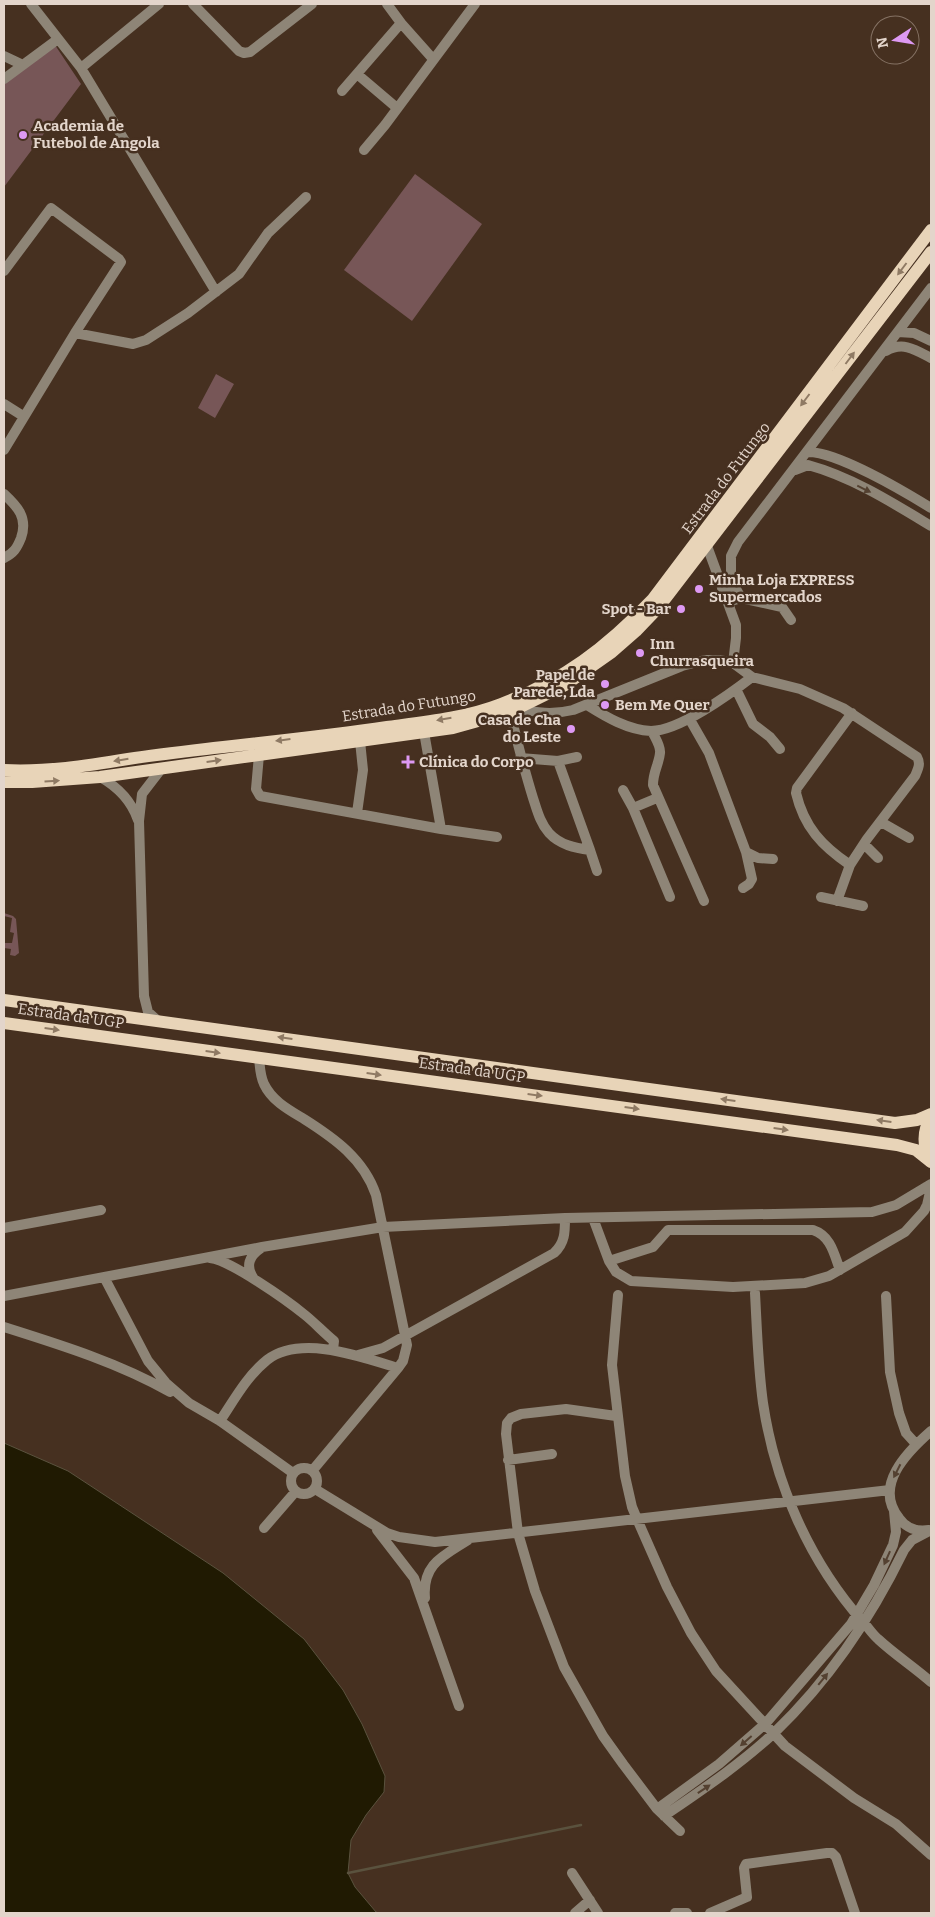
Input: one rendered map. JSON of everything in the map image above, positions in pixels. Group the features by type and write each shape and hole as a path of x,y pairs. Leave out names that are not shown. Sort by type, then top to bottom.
{"main road":[{"name":"Estrada do Futungo","path":"4,770 32,772 79,767 167,754 426,722 482,711 532,692 560,677 612,640 652,600 931,230"},
{"name":"Estrada do Futungo","path":"4,782 32,782 100,776 453,728 514,710 565,684 612,652 658,608 931,252"},
{"path":"4,1000 895,1122 917,1120 931,1114"},
{"name":"Estrada da UGP","path":"4,1023 897,1145 916,1150 931,1162"},
{"name":"Estrada da UGP","path":"931,1118 925,1129 924,1143 931,1162"}],"street":[{"path":"31,4 81,68 216,292"},
{"path":"81,68 159,4"},
{"path":"193,4 244,53 250,52 312,4"},
{"path":"387,4 401,23 433,58"},
{"path":"364,150 475,4"},
{"path":"342,91 401,23"},
{"path":"4,79 58,39"},
{"path":"4,56 24,65"},
{"path":"357,74 397,108"},
{"path":"75,333 133,344 146,340 240,274 268,233 306,197"},
{"path":"4,270 51,208 119,259 120,266 75,333 4,450"},
{"path":"721,585 731,576 731,556 738,542 826,429 931,288"},
{"path":"913,312 915,330 920,335"},
{"path":"898,332 914,333 931,341"},
{"path":"898,332 909,347"},
{"path":"883,352 897,346 909,347 931,358"},
{"path":"4,404 23,416"},
{"path":"826,429 824,444 829,456"},
{"path":"808,452 817,452 829,456 869,474 931,508"},
{"path":"808,452 814,464 820,468 895,504 931,526"},
{"path":"792,472 801,466 808,465 820,468"},
{"path":"4,494 19,511 23,519 24,528 17,548 12,554 4,558"},
{"path":"707,546 736,625 733,663"},
{"path":"721,585 734,587 741,598"},
{"path":"728,602 741,598 782,607 791,620"},
{"path":"590,850 564,844 549,834 541,822 520,758 514,710 538,714 557,714 587,705 682,666 705,660 721,660 733,663 752,676 800,689 852,713 917,757 919,767 915,776 850,865 837,900"},
{"path":"587,705 617,722 633,728 652,731 666,729 689,718 736,689 752,676"},
{"path":"736,689 754,724 770,737 780,749"},
{"path":"850,865 830,851 806,824 796,793 797,788 852,713"},
{"path":"689,718 709,753 746,852 752,879 743,888"},
{"path":"652,731 660,753 653,774 652,785 704,901"},
{"path":"424,732 441,829"},
{"path":"357,813 363,770 360,741"},
{"path":"259,755 256,789 260,796 441,829 496,837"},
{"path":"520,758 558,761 577,757"},
{"path":"558,761 597,871"},
{"path":"158,1021 148,1012 144,996 139,821 142,794 162,768"},
{"path":"100,776 111,783 128,799 139,821"},
{"path":"624,790 670,897"},
{"path":"633,808 657,798"},
{"path":"881,822 909,838"},
{"path":"864,844 878,858"},
{"path":"746,852 758,858 773,859"},
{"path":"821,897 862,906"},
{"path":"126,1017 134,1016 140,1011 144,996"},
{"path":"259,1058 260,1072 264,1085 274,1098 335,1140 361,1166 371,1180 406,1336 406,1353 398,1368 312,1471"},
{"path":"4,1296 383,1227 566,1218 872,1212 896,1205 928,1186 931,1178"},
{"path":"593,1218 609,1261 616,1272 631,1281 733,1287 812,1283 840,1270 905,1232 927,1205 930,1192 928,1186"},
{"path":"4,1228 101,1210"},
{"path":"358,1356 383,1348 406,1336 554,1253 560,1248 564,1240 566,1218"},
{"path":"609,1261 653,1248 668,1230 812,1230 828,1239 840,1270"},
{"path":"255,1281 249,1272 249,1262 253,1253 262,1248"},
{"path":"206,1258 217,1259 227,1263 305,1315 334,1341 333,1350"},
{"path":"104,1277 148,1361 166,1383 189,1403"},
{"path":"755,1293 761,1382 766,1419 774,1454 799,1524 832,1583 856,1614 877,1639 931,1682"},
{"path":"618,1296 612,1365 616,1416 624,1476 632,1507 666,1587 691,1633 716,1671 739,1698 766,1723 785,1746 854,1798 896,1824 931,1855"},
{"path":"886,1296 890,1372 903,1426 906,1433 925,1438"},
{"path":"4,1327 58,1344 158,1385 220,1421 293,1473"},
{"path":"220,1421 252,1374 269,1359 281,1352 295,1349 333,1350 398,1368"},
{"path":"616,1416 566,1410 540,1411 521,1414 511,1418 507,1423 508,1460 518,1533 535,1590 564,1667 603,1736 661,1813 680,1831"},
{"path":"925,1438 901,1462 893,1476 890,1502 894,1511 909,1528 921,1531 931,1530"},
{"path":"508,1460 552,1454"},
{"path":"300,1468 312,1471 317,1477 315,1489 304,1494 296,1491 291,1481 293,1473 300,1468"},
{"path":"315,1489 375,1527 399,1537 441,1542 890,1490"},
{"path":"264,1528 296,1491"},
{"path":"661,1813 766,1723 851,1624 874,1585 893,1545 896,1532 894,1511"},
{"path":"375,1527 414,1578 459,1706"},
{"path":"661,1813 722,1777 774,1733 812,1693 865,1624 904,1550 912,1540 931,1530"},
{"path":"425,1606 424,1587 428,1570 439,1558 471,1538"},
{"path":"710,1913 747,1897 744,1868 746,1864 832,1853 836,1857 855,1913"},
{"path":"572,1873 598,1913"},
{"path":"575,1913 590,1900"},
{"path":"675,1913 687,1913"}],"shaded area":[{"name":"Academia de Futebol de Angola","path":"55,45 81,84 4,187 4,83"},
{"path":"415,174 482,224 412,321 344,270"},
{"path":"216,374 234,384 215,418 198,408"},
{"path":"4,913 16,919 19,953 15,956 10,955 11,949 4,948 4,943 12,943 14,933 10,932 12,918 4,916"},
{"path":"4,1443 68,1471 223,1573 304,1639 343,1690 362,1724 385,1776 384,1792 366,1815 351,1840 348,1873 355,1887 376,1912 379,1913 4,1913"}],"waterway":[{"path":"348,1873 581,1825"}],"place":[{"name":"Academia de Futebol de Angola","path":"23,135"},
{"name":"Minha Loja EXPRESS Supermercados","path":"699,589"},
{"name":"Spot - Bar","path":"681,609"},
{"name":"Inn Churrasqueira","path":"640,653"},
{"name":"Papel de Parede, Lda","path":"605,684"},
{"name":"Bem Me Quer","path":"605,705"},
{"name":"Casa de Cha do Leste","path":"571,729"},
{"name":"Clínica do Corpo","path":"408,762"}]}
